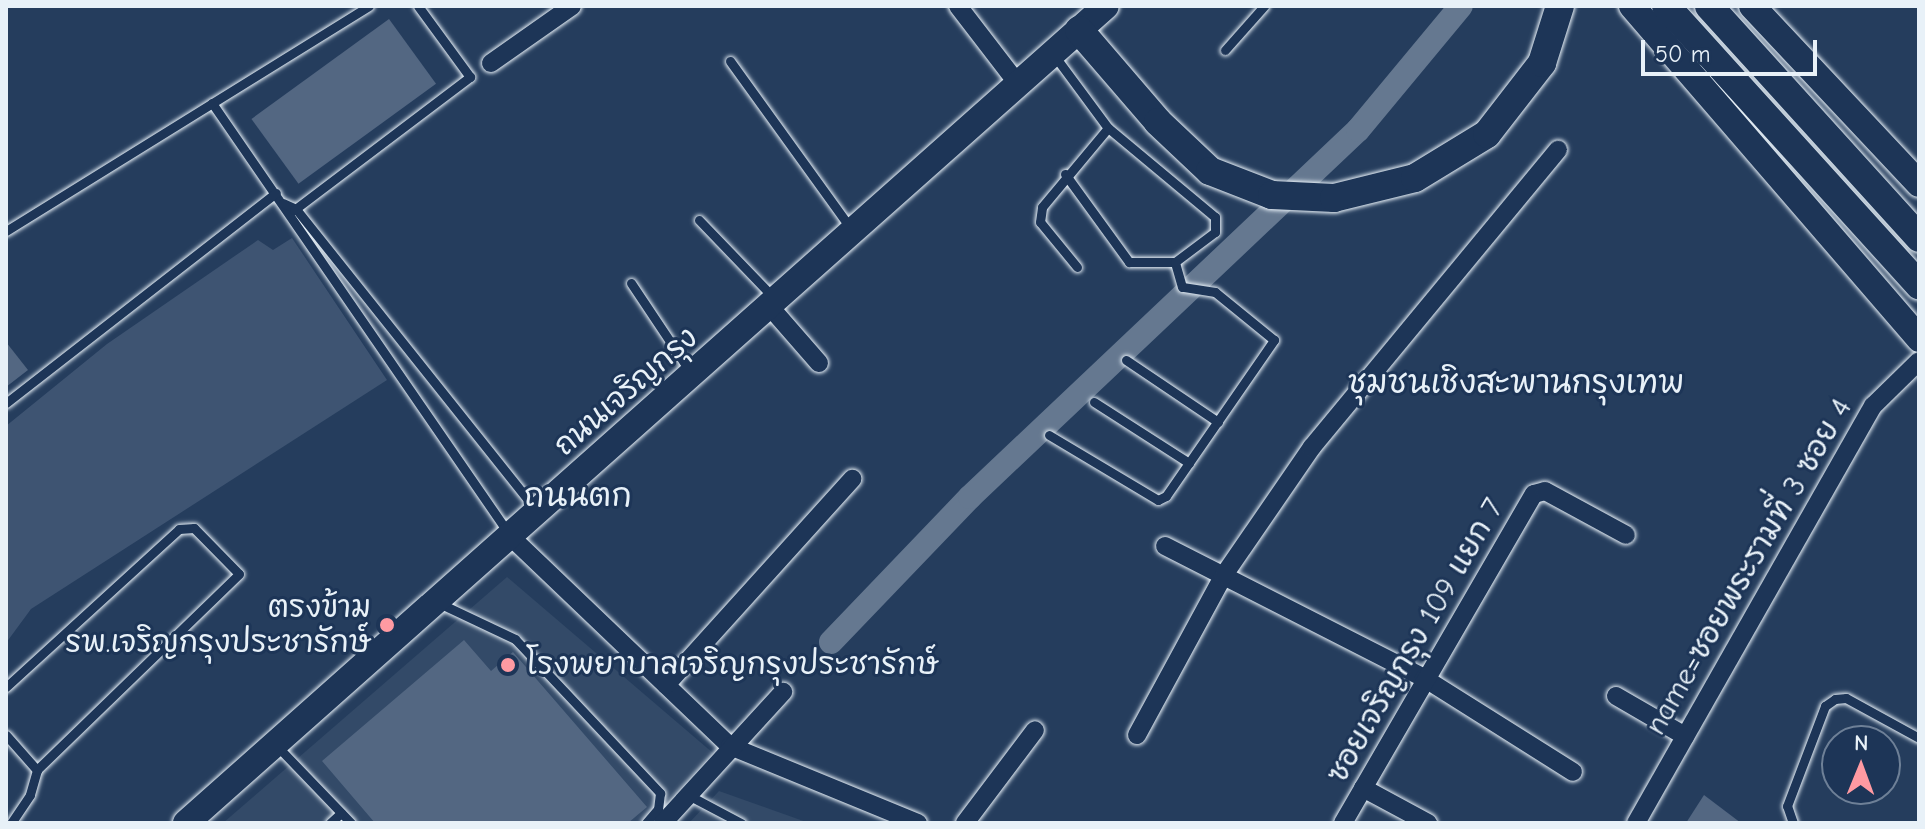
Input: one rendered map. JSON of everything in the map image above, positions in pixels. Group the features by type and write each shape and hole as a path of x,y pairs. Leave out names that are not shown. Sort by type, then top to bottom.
{"main road":[{"path":"1079,30 1183,149 1245,189 1334,198 1386,188 1439,166 1487,134 1542,63 1560,6"},
{"path":"1666,6 1852,207 1919,285"},
{"path":"1709,6 1919,238"}],"street":[{"path":"491,63 572,6"},
{"path":"958,6 1018,84"},
{"name":"ถนนเจริญกรุง","path":"186,823 774,305 1106,6"},
{"path":"1632,6 1919,339"},
{"path":"1752,6 1919,184"},
{"path":"1137,735 1224,575 1312,447 1558,150"},
{"path":"774,305 819,363"},
{"name":"name=ซอยพระรามที่ 3 ซอย 4","path":"1639,818 1873,406 1919,361"},
{"path":"666,685 852,479"},
{"name":"ซอยเจริญกรุง 109 แยก 7","path":"1343,823 1424,678 1473,604 1534,494 1545,491 1626,535"},
{"path":"511,537 730,746 918,823"},
{"path":"1165,546 1424,678 1573,772"},
{"path":"663,823 690,796 730,746 783,692"},
{"path":"1616,696 1685,736"},
{"path":"965,823 1035,730"},
{"path":"1363,788 1428,823"}],"lane":[{"path":"6,231 369,6"},
{"path":"292,212 470,77 418,6"},
{"path":"1225,50 1264,6"},
{"path":"1053,54 1108,128 1215,217 1215,232 1175,262 1129,262 1065,174"},
{"path":"730,61 854,232"},
{"path":"212,103 283,203 538,512"},
{"path":"1077,267 1040,222 1048,195 1108,128"},
{"path":"6,403 276,193"},
{"path":"292,212 390,367 511,537"},
{"path":"699,220 774,305"},
{"path":"1049,435 1158,500 1189,463 1274,340 1215,292 1186,292 1175,262"},
{"path":"631,283 693,376"},
{"path":"390,367 407,352"},
{"path":"1126,360 1218,422"},
{"path":"1094,402 1189,463"},
{"path":"6,687 179,529 194,528 239,574 37,770 30,795 11,823 6,818"},
{"path":"436,602 515,639 660,793 658,809 646,823"},
{"path":"1793,823 1787,806 1825,706 1835,699 1846,698 1919,738"},
{"path":"6,735 37,770"},
{"path":"275,744 351,823"},
{"path":"690,796 741,823"},
{"path":"330,823 341,813"}],"shaded area":[{"path":"292,238 387,380 31,609 6,643 6,426 107,344 258,240 273,250"},
{"name":"โรงพยาบาลเจริญกรุงประชารักษ์","path":"507,577 713,753 646,823 223,823"},
{"path":"719,791 809,823 689,823"}],"building":[{"path":"389,19 436,84 298,184 251,119"},
{"path":"6,342 28,370 6,387"},
{"path":"464,640 491,671 513,652 647,807 628,823 375,823 322,761"},
{"path":"1704,795 1741,823 1686,823"}],"waterway":[{"path":"831,642 970,497 1358,130 1461,6"}],"place":[{"name":"ตรงข้าม รพ.เจริญกรุงประชารักษ์","path":"387,625"},
{"name":"โรงพยาบาลเจริญกรุงประชารักษ์","path":"508,665"}],"district":[{"name":"ชุมชนเชิงสะพานกรุงเทพ","path":"1516,383"},
{"name":"ถนนตก","path":"578,496"}]}
